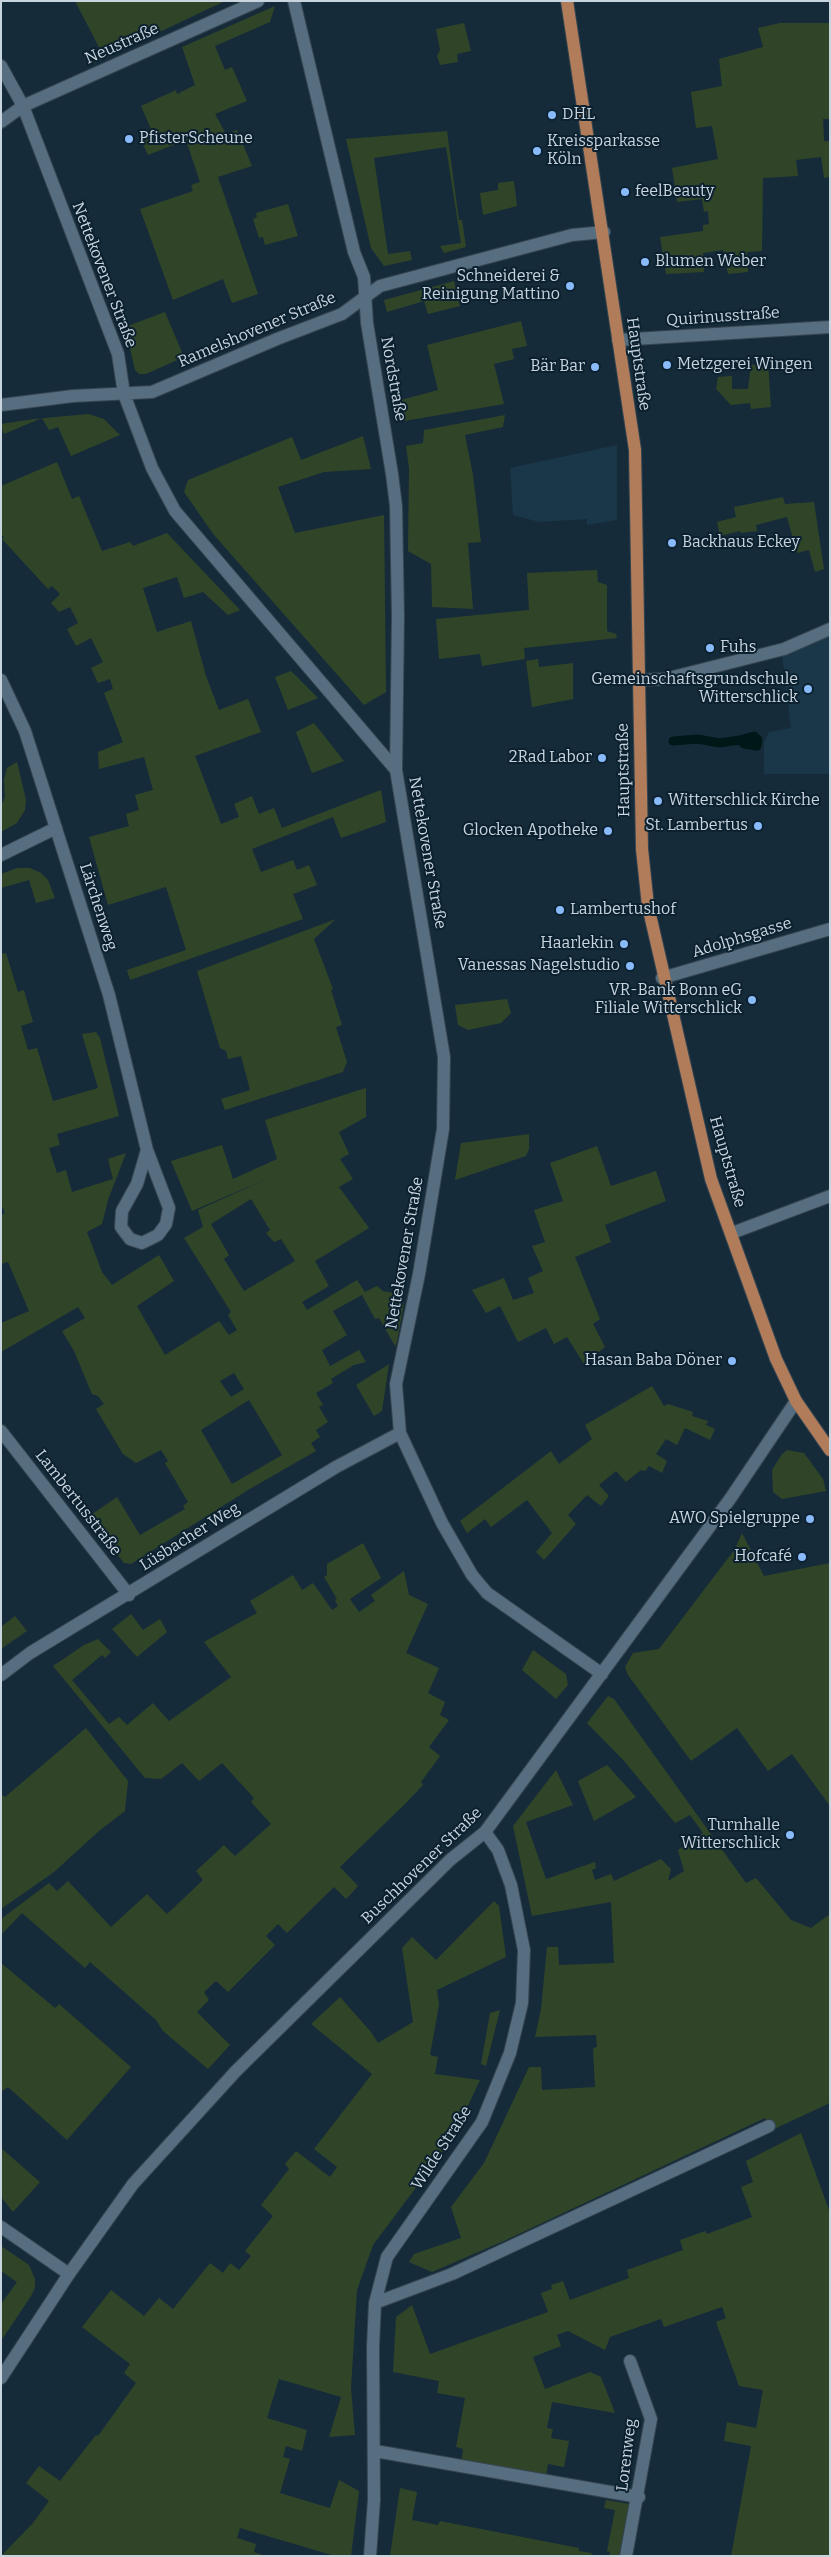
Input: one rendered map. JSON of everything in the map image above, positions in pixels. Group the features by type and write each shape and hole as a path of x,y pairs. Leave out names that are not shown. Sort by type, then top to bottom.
{"main road":[{"name":"Hauptstraße","path":"567,1 604,232 635,450 642,849 648,906 662,978 711,1179 776,1359 796,1400 830,1450"}],"street":[{"name":"Neustraße","path":"1,122 23,106 258,1"},
{"name":"Nordstraße","path":"294,1 354,252 364,277 365,295 396,506 398,616 396,770"},
{"name":"Nettekovener Straße","path":"1,66 23,106 118,354 124,394 152,468 183,523 396,770 444,1057 443,1129 419,1274 396,1384 400,1433 442,1523 472,1576 487,1593 602,1674"},
{"name":"Ramelshovener Straße","path":"1,405 73,396 152,392 277,339 342,314 365,295 388,284 572,235 604,232"},
{"name":"Quirinusstraße","path":"618,340 830,326"},
{"path":"640,680 665,679 784,649 830,629"},
{"name":"Lärchenweg","path":"1,680 25,731 56,828 109,995 147,1150 169,1208 166,1224 158,1235 142,1243 130,1239 121,1227 122,1211 137,1184 147,1150"},
{"path":"1,855 56,828"},
{"name":"Adolphsgasse","path":"662,978 830,929"},
{"path":"732,1233 830,1196"},
{"name":"Buschhovener Straße","path":"1,2378 133,2184 236,2071 450,1860 485,1832 730,1499 796,1400"},
{"name":"Lambertusstraße","path":"1,1431 128,1595"},
{"name":"Lüsbacher Weg","path":"1,1675 30,1653 336,1467 400,1433"},
{"name":"Wilde Straße","path":"370,2556 375,2451 373,2347 375,2303 387,2257 482,2122 510,2053 522,2003 524,1950 513,1895 498,1850 485,1832"},
{"path":"375,2303 452,2274 769,2126"},
{"path":"1,2227 70,2274"},
{"name":"Lorenweg","path":"626,2556 639,2497 651,2419 630,2361"},
{"path":"375,2451 639,2497"}],"shaded area":[{"path":"617,445 617,520 587,525 587,519 539,522 513,515 510,468"},
{"name":"Gemeinschaftsgrundschule Witterschlick","path":"830,635 830,774 764,774 764,742 769,732 791,728 782,655"}],"green space":[{"path":"75,1 225,1 92,64 90,59 102,53"},
{"path":"275,6 270,22 215,46 225,70 232,67 247,101 215,114 226,134 237,130 252,166 218,177 258,294 232,303 223,279 173,300 140,209 193,191 191,185 200,182 186,140 148,155 139,135 151,129 141,106 176,90 177,94 195,85 182,47"},
{"path":"464,23 471,51 457,54 458,62 440,65 437,56 440,50 436,29"},
{"path":"780,23 830,23 830,119 823,119 824,141 830,141 830,177 824,178 821,157 796,160 798,176 763,178 762,251 747,252 748,272 728,274 723,250 703,253 704,272 666,274 660,237 703,231 703,225 709,224 708,211 704,212 702,199 677,202 672,168 718,159 712,126 696,128 691,92 722,86 719,59 763,47 758,28"},
{"path":"447,131 459,220 462,220 466,247 444,253 440,246 461,243 446,147 374,158 388,254 410,251 412,260 384,266 371,248 346,139"},
{"path":"514,181 517,206 483,215 480,193 498,190 498,183"},
{"path":"288,204 298,236 265,245 263,237 259,238 253,219 257,217 256,213"},
{"path":"454,281 460,306 428,314 424,301 387,312 384,300"},
{"path":"165,312 184,357 146,374 139,374 135,370 125,327"},
{"path":"521,321 527,346 512,349 514,359 494,364 504,404 404,421 401,400 438,390 427,345"},
{"path":"768,363 771,407 751,409 750,403 731,405 716,389 718,377 732,376 732,389 748,389 751,365"},
{"path":"88,414 104,419 120,435 71,456 58,427 49,430 42,418"},
{"path":"505,415 503,427 465,435 473,475 481,542 468,543 473,609 432,607 431,564 408,551 409,468 406,446 423,443 424,430"},
{"path":"41,418 4,434 1,427 1,424"},
{"path":"363,436 371,469 324,472 278,487 295,533 384,515 386,692 364,705 214,535 184,492 188,480 292,437 301,460"},
{"path":"57,462 72,499 79,496 102,551 130,542 133,546 167,533 240,610 228,615 203,592 184,598 177,577 143,588 157,632 191,621 206,676 219,710 248,699 261,732 195,756 221,824 239,817 234,804 252,796 259,814 274,808 282,828 381,790 386,822 341,838 333,817 252,849 261,872 293,860 297,870 309,865 317,885 293,894 303,919 130,980 127,970 186,950 166,887 108,905 89,837 129,826 126,814 139,810 135,795 153,790 144,757 99,769 98,752 123,742 104,693 113,689 110,679 98,683 91,668 103,662 91,638 76,646 67,629 78,623 70,607 59,612 51,603 60,594 52,586 48,589 2,539 4,537 1,534 1,486"},
{"path":"783,497 785,504 814,502 824,569 815,572 809,550 797,553 787,517 756,525 757,531 741,533 740,531 720,536 717,522 736,517 734,507"},
{"path":"597,570 598,582 607,585 607,631 616,634 617,638 524,648 525,659 482,666 480,654 439,659 436,619 529,610 527,573"},
{"path":"538,659 539,667 573,663 573,699 532,707 526,661"},
{"path":"291,671 318,698 288,710 275,677"},
{"path":"314,723 344,761 312,773 296,732"},
{"path":"17,762 26,800 25,810 17,823 1,832 1,806 5,797 4,780 7,768"},
{"path":"17,868 30,868 41,873 48,880 55,898 36,903 29,880 1,888 1,874"},
{"path":"336,919 314,939 333,989 331,990 342,1025 336,1027 347,1062 343,1072 225,1110 221,1099 250,1090 241,1056 228,1059 226,1051 220,1048 197,971"},
{"path":"6,953 18,992 24,990 33,1022 21,1026 28,1050 37,1048 53,1101 98,1088 82,1034 96,1032 100,1038 119,1116 57,1134 60,1145 49,1148 57,1173 66,1170 72,1192 113,1179 108,1159 126,1153 108,1200 102,1224 87,1232 102,1272 112,1285 159,1255 174,1281 137,1306 165,1355 219,1321 229,1335 237,1330 228,1315 231,1312 184,1238 203,1227 198,1210 269,1178 192,1211 171,1161 222,1145 233,1179 277,1159 265,1120 366,1088 366,1117 339,1132 349,1154 340,1159 353,1179 339,1187 369,1228 315,1261 329,1286 302,1302 307,1310 357,1280 365,1292 377,1286 383,1291 403,1295 401,1304 404,1303 397,1342 395,1346 379,1318 375,1319 362,1295 333,1311 347,1335 322,1350 330,1366 359,1350 366,1362 354,1365 331,1379 333,1383 316,1393 323,1405 319,1407 328,1422 316,1430 320,1437 311,1443 316,1451 248,1490 131,1564 124,1563 88,1517 117,1497 140,1535 185,1509 183,1506 188,1502 165,1463 168,1461 161,1450 136,1463 123,1454 96,1409 104,1404 98,1396 92,1394 74,1351 62,1331 85,1318 78,1307 1,1352 1,1323 29,1311 8,1262 1,1264 1,1215 5,1213 1,1204 1,954","holes":["251,1199 270,1230 266,1233 274,1242 281,1239 295,1261 244,1291 224,1259 229,1255 211,1224","234,1373 244,1389 231,1397 220,1381","249,1400 282,1455 232,1484 201,1430"]},
{"path":"507,999 511,1013 501,1023 468,1030 458,1025 455,1005"},
{"path":"529,1134 529,1149 526,1156 455,1180 461,1143"},
{"path":"597,1146 611,1186 656,1171 666,1201 605,1225 611,1242 575,1257 600,1319 593,1324 605,1347 584,1364 567,1337 554,1344 546,1328 518,1342 500,1306 486,1313 472,1290 504,1278 513,1300 534,1293 528,1278 543,1271 532,1246 545,1242 534,1210 563,1201 550,1163"},
{"path":"389,1364 382,1411 374,1416 356,1385"},
{"path":"652,1386 664,1406 668,1404 693,1412 692,1416 708,1421 706,1425 715,1429 710,1440 685,1428 677,1445 666,1439 656,1454 667,1461 662,1473 649,1466 645,1471 641,1470 626,1482 616,1471 599,1485 609,1496 601,1506 587,1495 568,1515 576,1524 544,1560 536,1552 552,1533 527,1500 491,1527 485,1519 467,1533 460,1521 551,1451 559,1464 592,1439 585,1425"},
{"path":"787,1450 804,1453 823,1479 826,1491 782,1499 773,1492 772,1470 782,1454"},
{"path":"742,1533 764,1576 830,1563 830,1806 792,1754 768,1771 737,1728 691,1761 628,1675 625,1667 633,1653 659,1649 735,1549"},
{"path":"363,1543 381,1578 350,1599 359,1612 375,1601 371,1595 404,1571 409,1595 428,1604 406,1653 439,1668 428,1693 445,1702 440,1715 449,1720 429,1747 440,1756 421,1782 423,1785 340,1867 358,1886 346,1899 334,1887 287,1933 278,1924 266,1936 275,1945 228,1992 216,1981 204,1992 209,2000 197,2012 230,2045 208,2069 163,2031 156,2020 90,1962 85,1968 22,1913 1,1935 1,1919 49,1883 57,1891 68,1881 111,1927 147,1894 167,1914 203,1880 196,1871 224,1845 235,1856 271,1824 251,1802 254,1798 222,1763 199,1781 182,1763 161,1779 145,1778 53,1666 84,1645 98,1639 111,1652 105,1658 102,1655 72,1680 109,1724 119,1717 127,1725 153,1703 169,1721 231,1677 204,1642 257,1613 250,1601 293,1575 302,1590 313,1583 332,1610 338,1606 335,1600 337,1599 324,1577 327,1575 327,1564"},
{"path":"131,1614 143,1630 160,1619 167,1632 137,1657 112,1629"},
{"path":"15,1616 27,1631 1,1649 1,1627"},
{"path":"533,1650 566,1674 568,1685 556,1699 522,1670"},
{"path":"608,1696 614,1699 746,1883 756,1878 791,1920 811,1928 830,1914 830,2103 772,2130 765,2118 506,2240 432,2272 409,2262 414,2254 461,2238 451,2207 484,2163 529,2067 541,2067 542,2090 595,2087 593,2048 597,2047 596,2035 535,2037 541,2009 547,1947 558,1947 559,1965 614,1963 611,1902 532,1916 513,1826 556,1770 573,1805 526,1822 546,1879 595,1862 596,1868 592,1870 595,1880 611,1874 614,1881 661,1859 671,1869 668,1881 684,1871 678,1850 703,1833 690,1815 675,1823 625,1762 587,1723"},
{"path":"86,1728 128,1781 125,1811 99,1831 54,1872 1,1909 1,1795 5,1797"},
{"path":"607,1765 636,1797 594,1821 578,1781"},
{"path":"494,1901 499,1906 506,1957 437,1990 439,2005 430,2055 438,2057 435,2074 480,2080 453,2138 373,2245 357,2290 351,2388 355,2435 329,2437 341,2397 279,2379 267,2418 307,2430 302,2451 286,2446 283,2457 290,2459 280,2493 330,2508 339,2480 359,2491 351,2556 335,2556 240,2528 237,2538 256,2544 254,2552 265,2556 1,2556 33,2523 49,2501 26,2483 39,2466 60,2481 96,2435 98,2436 136,2383 124,2373 130,2364 82,2327 111,2290 144,2316 159,2298 173,2309 210,2263 223,2273 230,2263 239,2270 251,2256 245,2251 273,2216 261,2205 289,2169 285,2164 296,2151 330,2177 337,2167 314,2149 372,2074 311,2024 340,1997 371,2032 378,2043 413,2022 402,1948 412,1937 436,1960"},
{"path":"1,1963 55,2008 59,2004 131,2067 67,2140 8,2087 1,2092"},
{"path":"500,2010 486,2066 481,2064 490,2013"},
{"path":"801,2133 830,2213 830,2556 731,2556 751,2446 724,2441 727,2422 756,2428 763,2390 739,2386 716,2322 726,2318 722,2307 664,2327 661,2319 610,2337 605,2350 568,2331 557,2335 561,2346 533,2357 545,2389 590,2372 601,2377 615,2413 552,2402 547,2428 553,2429 551,2438 569,2441 564,2467 548,2464 546,2477 461,2462 463,2449 456,2447 465,2398 437,2393 439,2381 393,2372 396,2317 412,2305 430,2354 548,2312 541,2293 552,2289 551,2285 563,2281 570,2300 629,2278 627,2270 683,2250 680,2240 705,2231 707,2234 752,2217 741,2187 753,2182 746,2161"},
{"path":"1,2148 40,2182 13,2212 1,2197"},
{"path":"1,2246 29,2265 35,2279 35,2288 1,2341 1,2304 17,2282 1,2271"},
{"path":"400,2488 417,2492 412,2520 438,2525 440,2521 579,2548 579,2551 592,2553 591,2556 390,2556"},
{"path":"606,2500 629,2504 619,2556 609,2556 610,2552 607,2551 615,2510 604,2508"}],"waterway":[{"path":"673,741 698,739 719,743 740,740 744,744 757,746 758,740 754,736 740,740"}],"place":[{"name":"DHL","path":"552,115"},
{"name":"PfisterScheune","path":"129,139"},
{"name":"Kreissparkasse Köln","path":"537,151"},
{"name":"feelBeauty","path":"625,192"},
{"name":"Blumen Weber","path":"645,262"},
{"name":"Schneiderei & Reinigung Mattino","path":"570,286"},
{"name":"Metzgerei Wingen","path":"667,365"},
{"name":"Bär Bar","path":"595,367"},
{"name":"Backhaus Eckey","path":"672,543"},
{"name":"Fuhs","path":"710,648"},
{"name":"Gemeinschaftsgrundschule Witterschlick","path":"808,689"},
{"name":"2Rad Labor","path":"602,758"},
{"name":"Witterschlick Kirche","path":"658,801"},
{"name":"St. Lambertus","path":"758,826"},
{"name":"Glocken Apotheke","path":"608,831"},
{"name":"Lambertushof","path":"560,910"},
{"name":"Haarlekin","path":"624,944"},
{"name":"Vanessas Nagelstudio","path":"630,966"},
{"name":"VR-Bank Bonn eG Filiale Witterschlick","path":"752,1000"},
{"name":"Hasan Baba Döner","path":"732,1361"},
{"name":"AWO Spielgruppe","path":"810,1519"},
{"name":"Hofcafé","path":"802,1557"},
{"name":"Turnhalle Witterschlick","path":"790,1835"}]}
